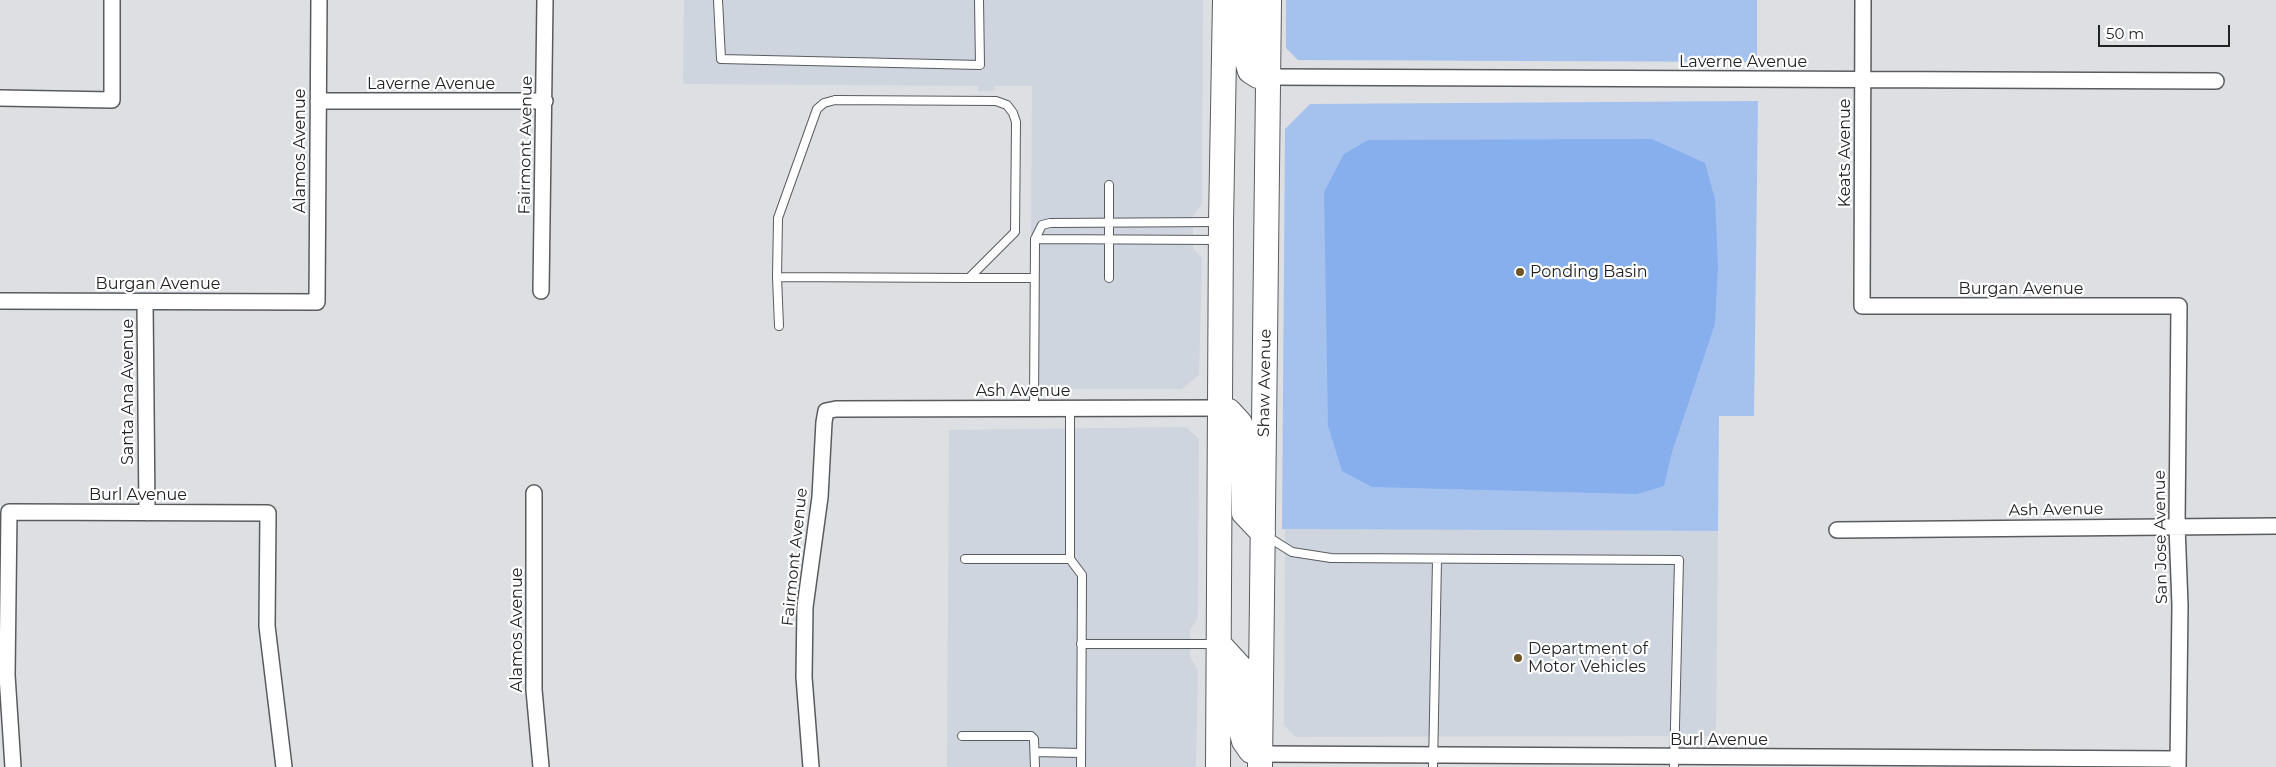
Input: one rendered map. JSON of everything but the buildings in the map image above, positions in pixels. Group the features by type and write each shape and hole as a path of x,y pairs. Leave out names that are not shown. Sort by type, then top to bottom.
{"main road":[{"path":"1218,767 1219,408 1225,0"},
{"path":"1248,0 1247,61 1250,71 1258,76 1269,77"},
{"name":"Shaw Avenue","path":"1260,761 1269,0"},
{"path":"1219,408 1229,411 1240,424 1243,435 1244,513 1263,533"},
{"path":"1219,644 1241,668 1241,730 1244,742 1260,761"}],"street":[{"path":"0,98 112,100 112,0"},
{"name":"Alamos Avenue","path":"317,302 318,0"},
{"name":"Fairmont Avenue","path":"540,291 545,102 545,0"},
{"name":"Keats Avenue","path":"1862,306 1863,0"},
{"name":"Laverne Avenue","path":"1269,77 2216,81"},
{"name":"Laverne Avenue","path":"318,100 545,102"},
{"name":"Burgan Avenue","path":"0,300 317,302"},
{"name":"Santa Ana Avenue","path":"145,302 147,513"},
{"name":"Burgan Avenue","path":"1862,306 2180,306"},
{"name":"San Jose Avenue","path":"2178,763 2180,606 2176,526 2180,306"},
{"name":"Ash Avenue","path":"826,411 1219,408"},
{"name":"Fairmont Avenue","path":"811,767 804,677 805,607 820,497 826,411"},
{"name":"Alamos Avenue","path":"534,493 534,690 542,767"},
{"name":"Burl Avenue","path":"4,675 9,512 268,513 267,626 284,767"},
{"name":"Ash Avenue","path":"1838,530 2276,526"},
{"path":"4,675 14,767"},
{"name":"Burl Avenue","path":"1260,761 2178,763"}],"lane":[{"path":"718,0 721,59 980,65 979,0"},
{"path":"779,326 778,218 817,109 824,103 835,100 996,100 1007,105 1013,113 1016,122 1015,232 969,278"},
{"path":"1109,186 1109,278"},
{"path":"1034,409 1035,239 1042,225 1050,222 1109,223 1221,231"},
{"path":"1035,239 1109,240 1221,231"},
{"path":"778,277 1034,278"},
{"path":"1070,408 1070,560 1082,575 1080,767"},
{"path":"1263,533 1292,552 1331,558 1679,560 1674,762"},
{"path":"965,559 1070,560"},
{"path":"1433,762 1437,560"},
{"path":"1081,644 1219,644"},
{"path":"962,736 1031,736 1034,739 1034,767"},
{"path":"1034,752 1080,753"}],"shaded area":[{"path":"684,0 1203,0 1202,204 1193,216 1193,248 1202,258 1199,375 1182,389 1030,389 1032,86 995,86 994,91 978,91 978,86 683,84"},
{"path":"1286,0 1757,0 1757,62 1298,60 1286,48"},
{"name":"Ponding Basin","path":"1758,101 1754,416 1719,416 1718,531 1282,529 1285,129 1310,104"},
{"name":"Ponding Basin","path":"1652,139 1705,163 1715,199 1718,266 1715,324 1672,452 1664,486 1637,494 1372,487 1342,471 1328,426 1324,192 1344,154 1368,140"},
{"path":"1186,427 1199,439 1198,618 1190,630 1190,657 1198,670 1196,767 947,767 949,430"},
{"path":"1285,529 1718,531 1716,736 1296,737 1284,725"}],"place":[{"name":"Ponding Basin","path":"1520,272"},
{"name":"Department of Motor Vehicles","path":"1518,658"}]}
